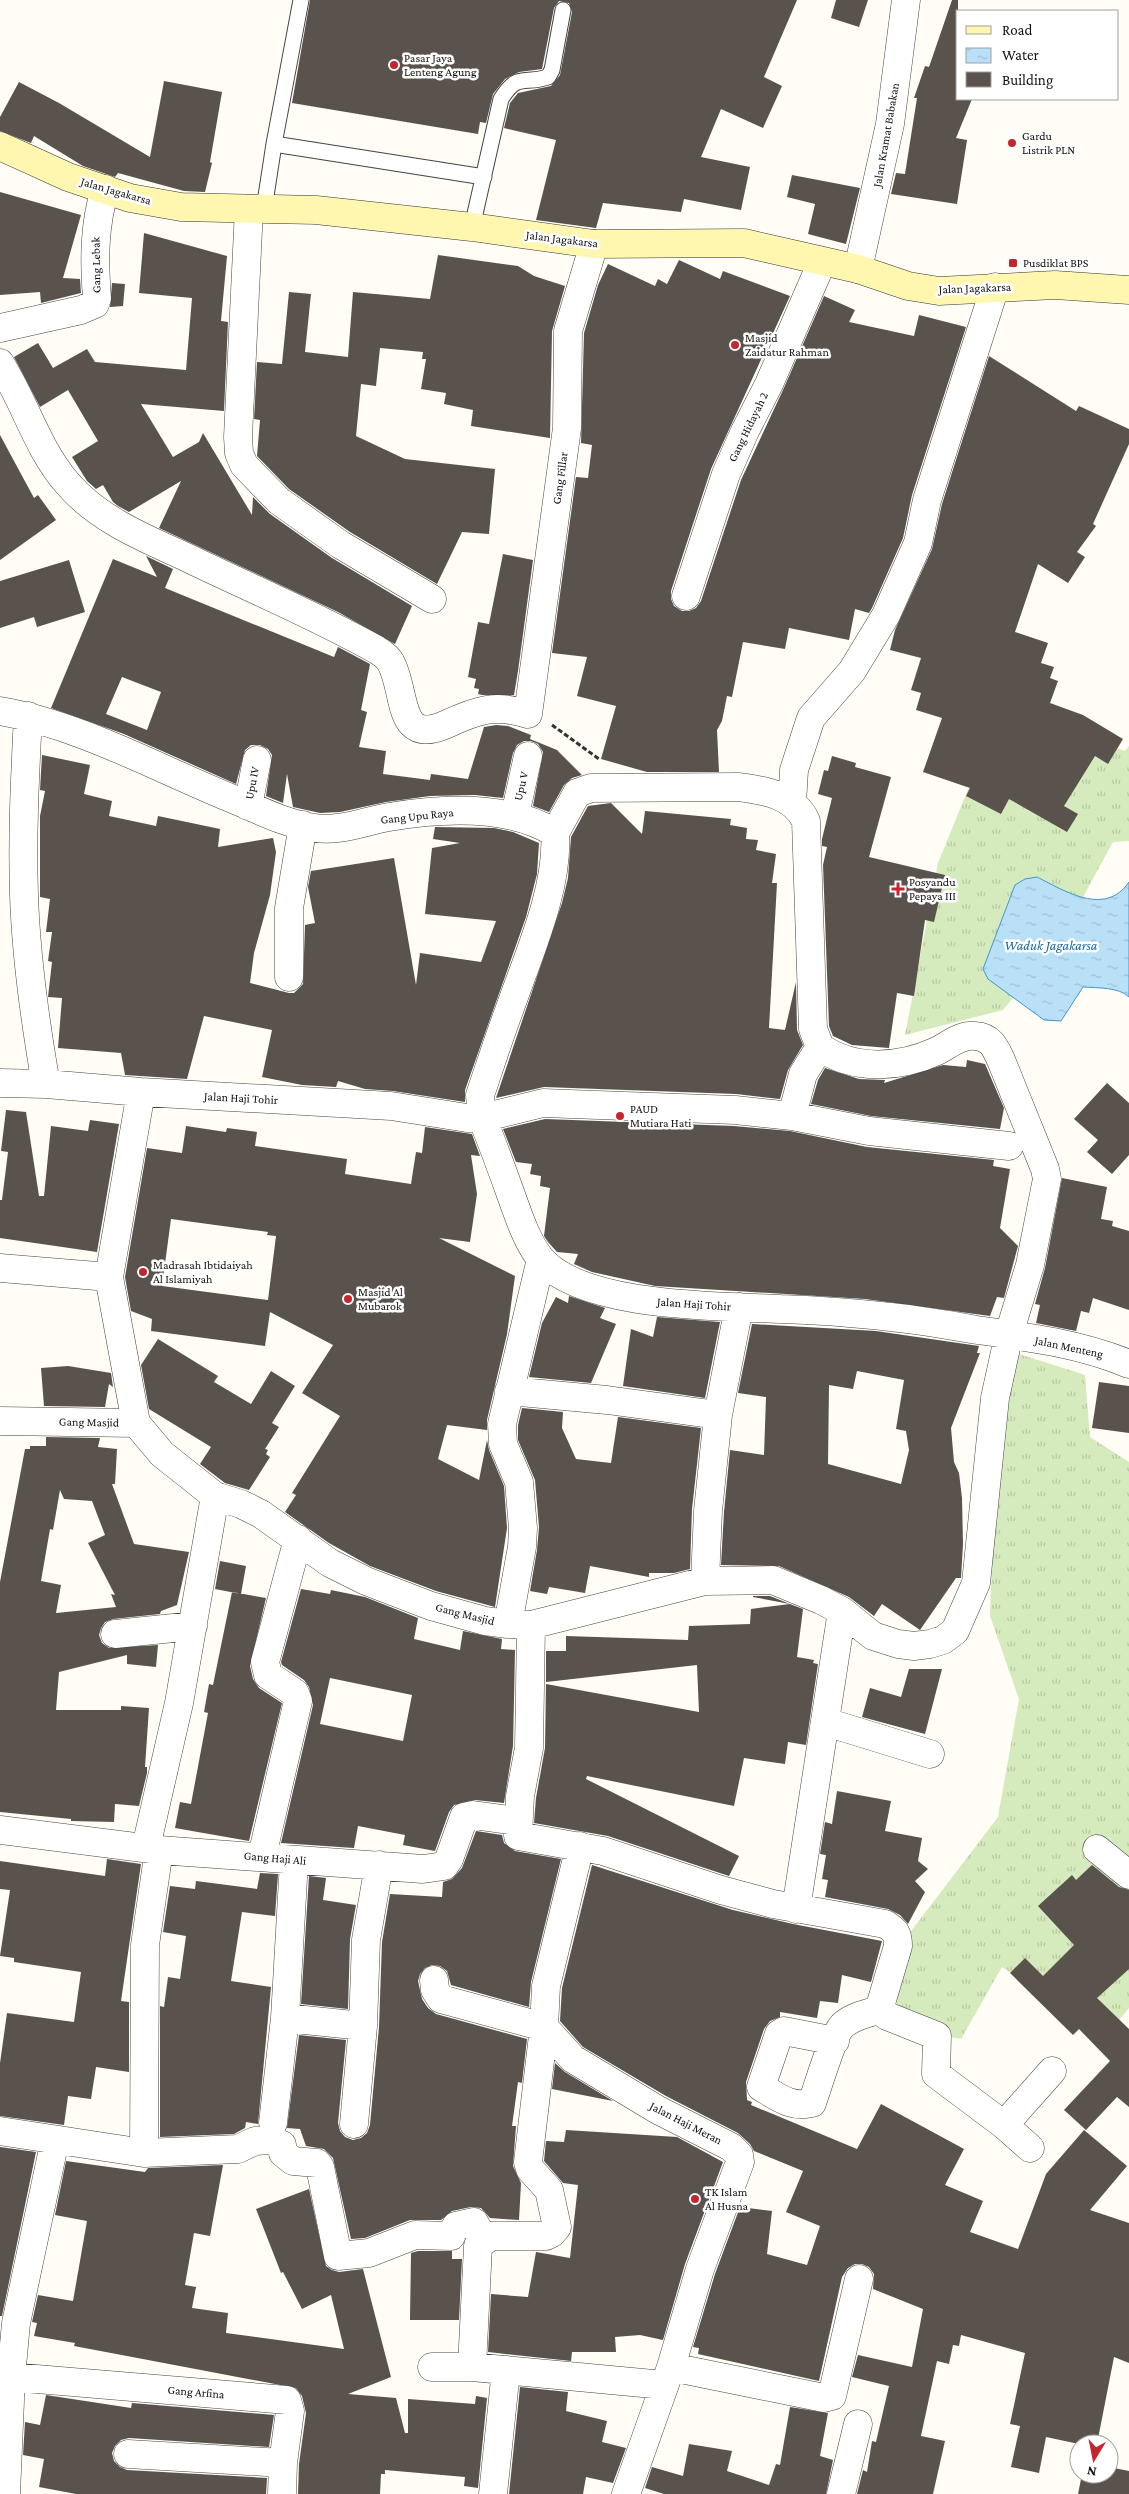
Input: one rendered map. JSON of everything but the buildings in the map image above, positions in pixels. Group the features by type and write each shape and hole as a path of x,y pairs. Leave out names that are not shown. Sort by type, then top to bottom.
{"main road":[{"name":"Jalan Jagakarsa","path":"0,146 68,177 130,198 181,207 316,210 472,227 594,244 744,243 858,269 908,286 939,291 1054,285 1129,290"}],"street":[{"name":"Jalan Kramat Babakan","path":"858,269 890,124 906,0"},
{"name":"Gang Lebak","path":"0,328 82,310 95,304 97,298 94,244 105,189"},
{"path":"257,209 238,438 239,453 244,465 279,501 304,520 432,599"},
{"name":"Gang Fillar","path":"528,714 567,428 567,336 594,244"},
{"name":"Gang Hidayah 2","path":"686,596 726,474 745,430 769,384 822,262"},
{"path":"792,803 794,770 811,718 852,671 886,615 918,543 928,500 995,287"},
{"path":"0,363 12,382 52,463 68,485 84,500 102,514 147,539 377,650 391,663 407,716 413,726 419,730 428,731 474,711 496,708 528,714"},
{"name":"Gang Upu Raya","path":"0,711 28,716 148,762 248,806 302,825 324,829 389,817 459,811 515,815 535,821 555,833"},
{"path":"28,716 23,821 24,895 31,981 46,1084"},
{"name":"Upu V","path":"515,815 528,756"},
{"name":"Upu IV","path":"248,806 257,760"},
{"path":"482,1118 480,1095 526,964 551,880 556,850 555,833 566,816 574,798 582,790 748,788 779,795 792,803 801,810 806,821 808,834 813,1029 820,1048 803,1074 792,1116"},
{"path":"289,977 289,908 302,825"},
{"name":"Gang Masjid","path":"0,1421 136,1422 162,1454 216,1496 241,1504 298,1539 330,1562 366,1581 431,1606 485,1621 519,1624 705,1580 772,1580 790,1585 842,1611 873,1636 898,1644 914,1646 943,1640 955,1631 976,1583 996,1398 1008,1334 1030,1265 1047,1179 1014,1090 994,1044 985,1038 974,1036 962,1037 922,1057 892,1065 878,1065 839,1058 820,1048"},
{"name":"Jalan Haji Tohir","path":"0,1083 46,1084 141,1092 391,1106 467,1118 482,1118 542,1103 735,1110 792,1116 869,1131 1009,1146"},
{"path":"136,1422 109,1276 141,1092"},
{"name":"Jalan Haji Tohir","path":"482,1118 518,1214 541,1258 558,1273 606,1292 635,1299 674,1304 893,1317 1008,1334"},
{"path":"541,1258 502,1424 503,1444 519,1482 522,1528 519,1624 529,1748 517,1821 518,1836 580,1846 603,1852 721,1890 796,1909 885,1924 894,1929 898,1936 898,1946 879,2010"},
{"path":"0,1268 109,1276"},
{"path":"705,1580 708,1511 718,1415 739,1307"},
{"name":"Jalan Menteng","path":"1008,1334 1098,1351 1129,1364"},
{"path":"509,1391 607,1400 718,1415"},
{"path":"144,2153 146,1945 152,1849 216,1496"},
{"path":"262,1856 298,1701 295,1693 268,1675 265,1662 298,1539"},
{"path":"796,1909 842,1611"},
{"path":"114,1634 193,1626"},
{"path":"826,1722 930,1754"},
{"name":"Gang Haji Ali","path":"0,1830 152,1849 262,1856 294,1861 435,1869 444,1866 449,1859 464,1817 473,1815 517,1821"},
{"path":"472,2367 478,2246 484,2239 491,2236 546,2236 557,2227 549,2190 530,2169 528,2162 544,2027 546,1986 580,1846"},
{"path":"1097,1849 1129,1875"},
{"path":"273,2124 285,2018 294,1861"},
{"path":"354,2124 362,2026 366,1940 379,1865"},
{"path":"434,1980 435,1990 440,1999 544,2027"},
{"path":"835,2040 843,2025 879,2010"},
{"path":"879,2010 887,2016 937,2036 939,2046 936,2074 1004,2125 1030,2148"},
{"path":"285,2018 362,2026"},
{"name":"Jalan Haji Meran","path":"544,2027 573,2059 658,2110 731,2147 739,2155 740,2162 700,2269 668,2376 626,2494"},
{"path":"1004,2125 1052,2071"},
{"path":"0,2131 144,2153 238,2149 255,2141 270,2140 282,2145 283,2153 293,2161 317,2163 320,2167 338,2256 369,2254 415,2235 451,2236 456,2226 474,2222 484,2239"},
{"path":"6,2494 5,2376 55,2140"},
{"path":"432,2367 472,2367 668,2376 824,2398 832,2396 859,2279"},
{"path":"493,2494 506,2370"},
{"name":"Gang Arfina","path":"5,2376 287,2400 290,2411 283,2463 282,2494"},
{"path":"841,2494 858,2424"},
{"path":"128,2454 283,2463"}],"lane":[{"path":"257,209 274,144 301,0"},
{"path":"472,227 501,99 508,87 517,81 539,80 548,77 552,70 563,10"},
{"path":"274,144 484,177"}],"path":[{"path":"528,714 557,727 593,754 626,789"}],"green space":[{"path":"1049,725 1125,751 1129,746 1129,841 1113,842 1059,941 1003,1010 905,1035 938,863 969,787"},
{"path":"1016,1353 1085,1375 1090,1437 1129,1462 1129,2008 1105,2037 1002,1967 961,2039 895,2026 902,1943 998,1817 1019,1699 990,1616 997,1413"}],"water":[{"name":"Waduk Jagakarsa","path":"1037,877 1072,894 1084,898 1097,899 1108,898 1119,892 1129,882 1129,997 1120,991 1083,987 1061,1021 1044,1020 988,979 983,969 1015,885 1025,879"}],"place":[{"name":"Pasar Jaya Lenteng Agung","path":"394,65"},
{"name":"Gardu Listrik PLN","path":"1012,143"},
{"name":"Pusdiklat BPS","path":"1013,263"},
{"name":"Masjid Zaidatur Rahman","path":"735,345"},
{"name":"Posyandu Pepaya III","path":"898,889"},
{"name":"PAUD Mutiara Hati","path":"620,1116"},
{"name":"Madrasah Ibtidaiyah Al Islamiyah","path":"143,1272"},
{"name":"Masjid Al Mubarok","path":"348,1299"},
{"name":"TK Islam Al Husna","path":"695,2199"}]}
